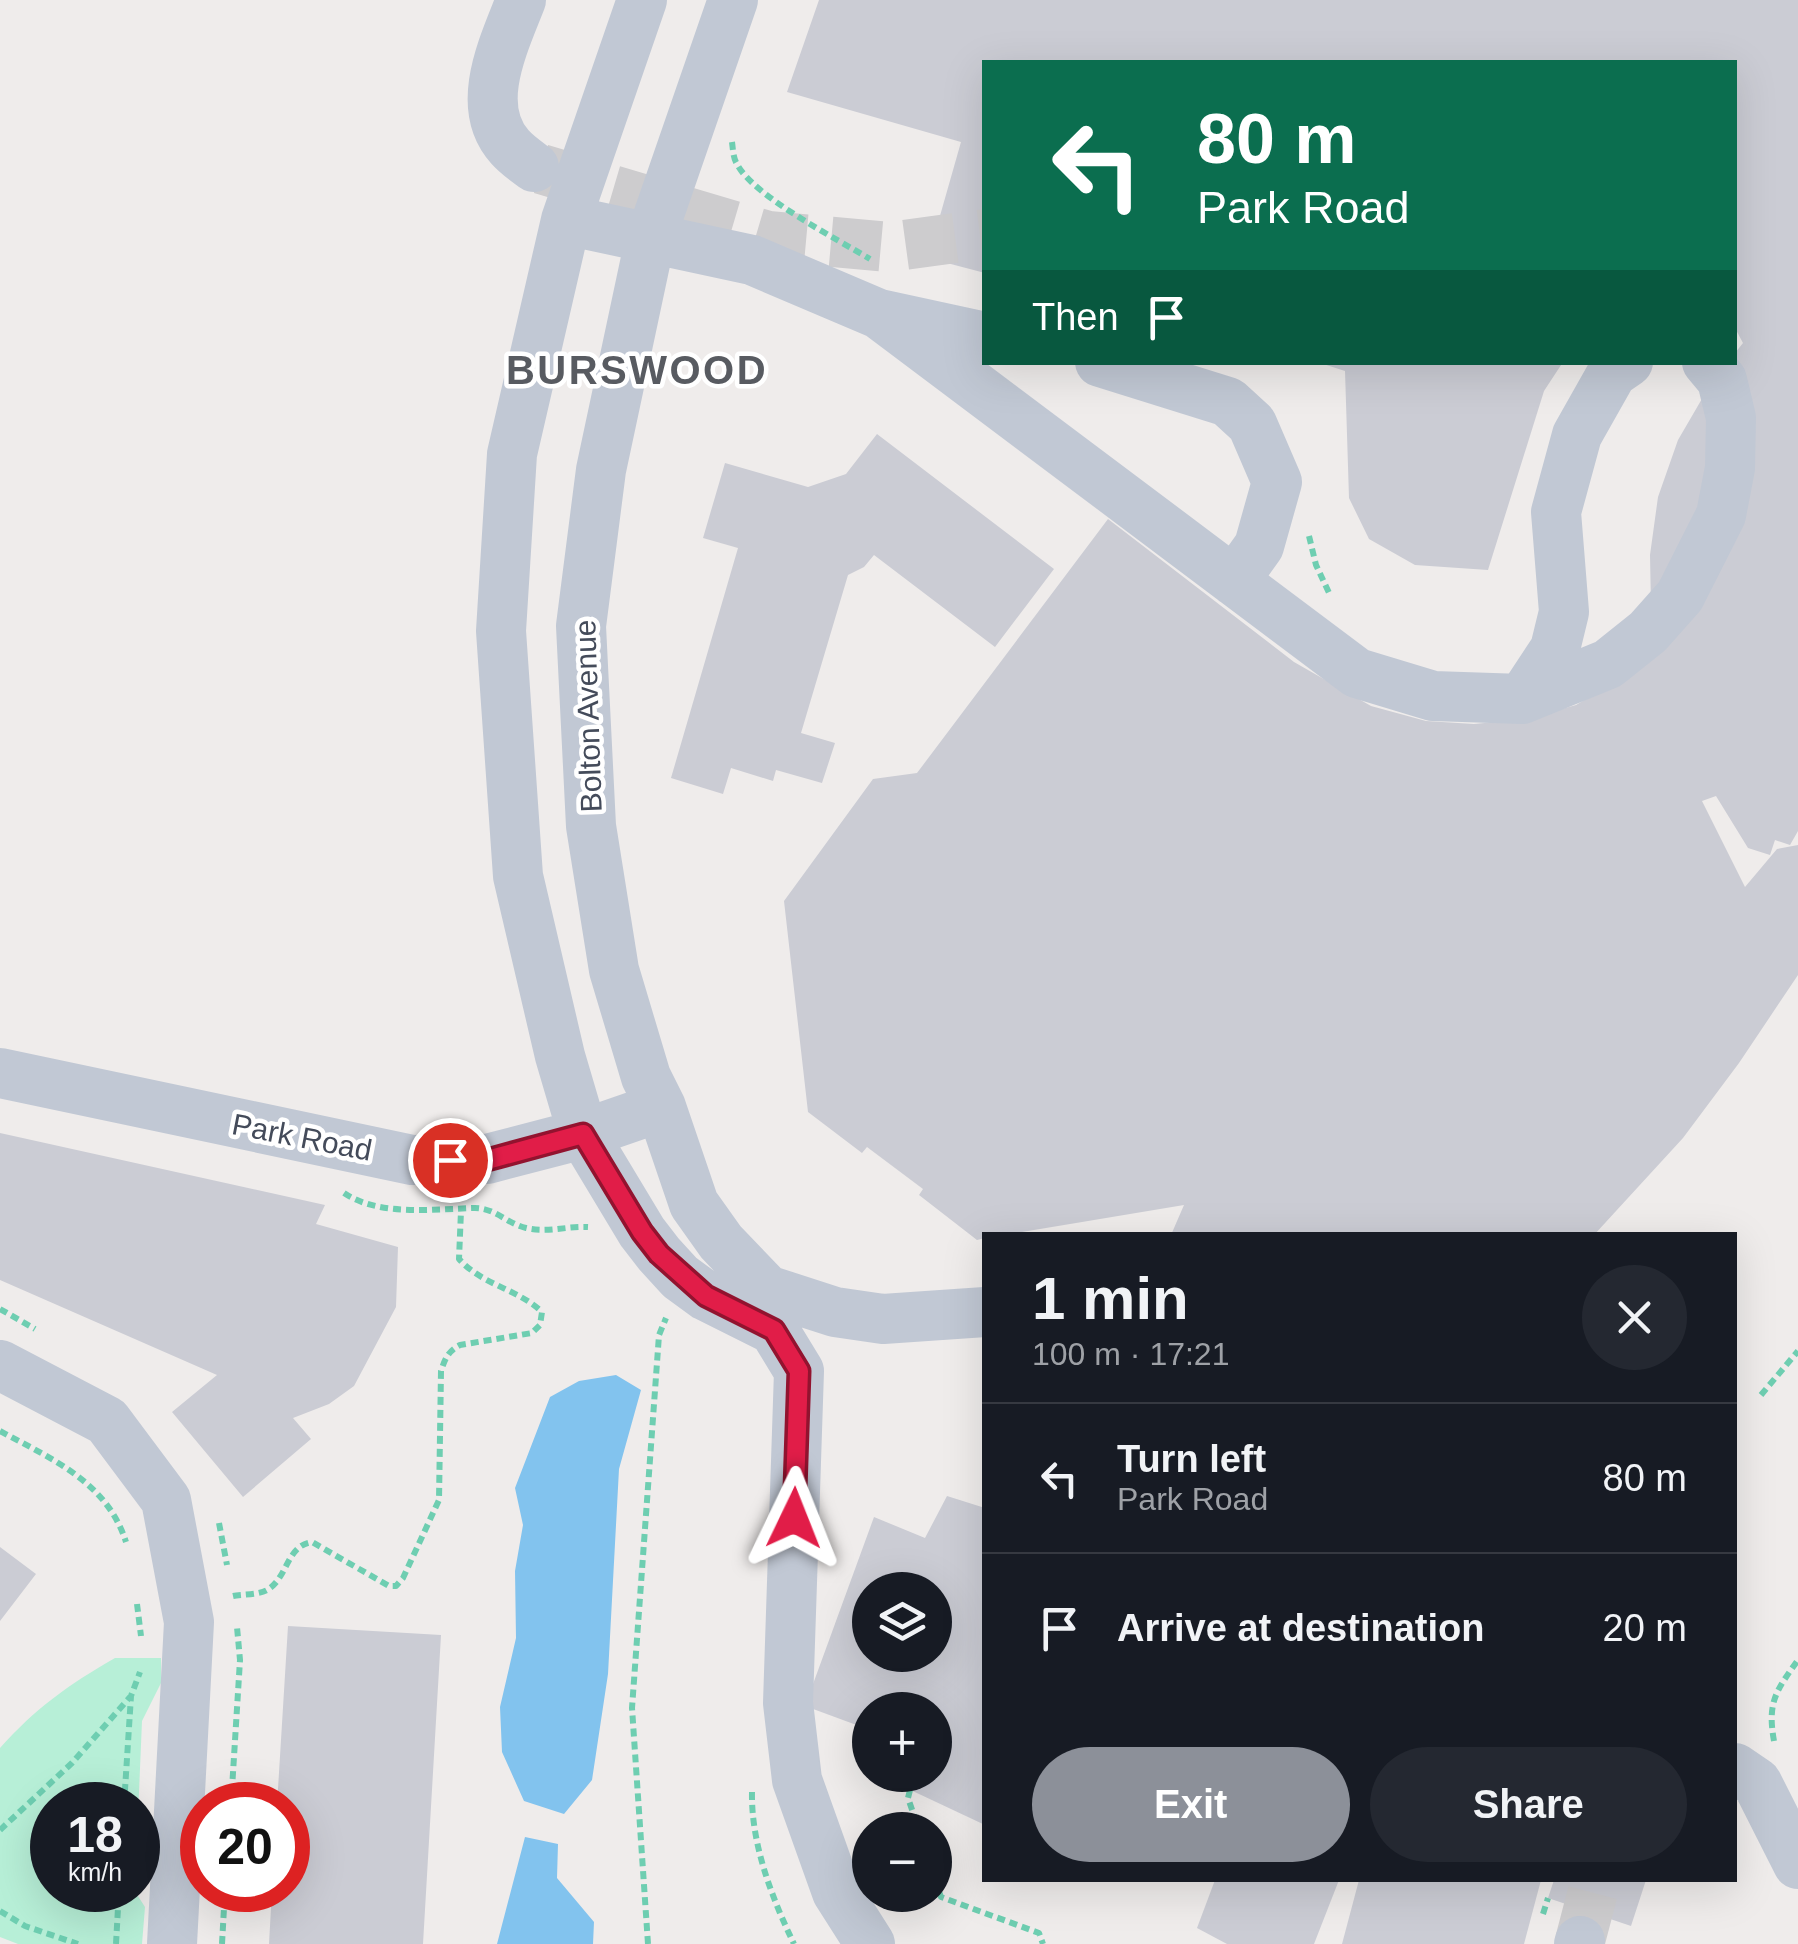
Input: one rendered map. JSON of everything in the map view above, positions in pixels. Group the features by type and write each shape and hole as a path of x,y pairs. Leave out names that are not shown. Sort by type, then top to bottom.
{"street":[{"path":"521,0 501,52 490,107 508,146 534,167"},
{"path":"642,0 566,220 512,454 501,631 518,876 560,1056 583,1134 642,1232 680,1276 706,1296 771,1310 799,1371 788,1703 797,1780 838,1892 870,1944"},
{"name":"Bolton Avenue","path":"734,0 650,240 602,470 581,626 591,826 600,897 614,970 646,1077 694,1204 771,1310 835,1312 883,1319 982,1312"},
{"path":"566,220 881,290 982,336"},
{"path":"881,290 1234,580 1357,673 1433,696 1522,699 1608,664 1648,632 1680,596 1721,515 1730,468 1731,418 1722,380 1710,365"},
{"path":"1110,365 1228,402 1252,424 1277,482 1259,546 1234,580"},
{"path":"1522,699 1556,649 1564,612 1556,512 1577,435 1612,373 1624,365"},
{"name":"Park Road","path":"0,1073 412,1160 487,1160 583,1134 660,1107"},
{"path":"0,1365 107,1421 166,1500 189,1622 172,1944"},
{"path":"1756,1761 1758,1782 1798,1864"}],"path":[{"path":"731,132 735,162 747,179 881,290"},
{"path":"1308,520 1316,565 1334,601"},
{"path":"233,1596 267,1590 281,1576 301,1543 312,1542 389,1586 396,1586 403,1578 439,1500 441,1372 450,1350 460,1344 532,1332 540,1325 542,1312 534,1304 485,1281 459,1259 460,1211"},
{"path":"648,1944 632,1708 659,1334 674,1300"},
{"path":"1761,1395 1798,1351"},
{"path":"0,1431 66,1468 97,1492 118,1520 127,1547"},
{"path":"136,1597 142,1650"},
{"path":"1756,1761 1779,1686 1798,1660"},
{"path":"0,1830 72,1763 130,1696 144,1662"},
{"path":"125,1782 130,1696"},
{"path":"952,1901 1039,1933 1043,1944"},
{"path":"0,1910 25,1926 78,1944"},
{"path":"116,1944 118,1912"},
{"path":"222,1944 224,1912"}],"green space":[{"path":"115,1658 161,1658 161,1683 142,1721 139,1782 30,1782 30,1912 145,1912 142,1944 18,1944 0,1937 0,1748 53,1698"}],"water":[{"path":"616,1375 641,1390 619,1469 608,1674 592,1780 564,1814 524,1801 502,1752 500,1707 516,1638 515,1571 523,1525 515,1488 550,1397 579,1381"},
{"path":"525,1837 558,1844 557,1878 594,1922 593,1944 497,1944"}],"building":[{"path":"819,0 1798,0 1798,831 1790,845 1775,840 1770,855 1748,848 1716,796 1702,801 1745,887 1777,849 1798,845 1798,975 1683,1138 1597,1232 1172,1232 1184,1205 1022,1232 982,1232 982,1239 977,1240 919,1195 923,1189 867,1147 862,1153 808,1112 784,901 873,779 917,773 1108,519 1294,662 1371,706 1426,721 1474,724 1526,719 1576,705 1623,677 1651,607 1650,555 1658,497 1678,440 1710,385 1732,365 1737,365 1737,350 1743,343 1737,332 1737,60 982,60 982,272 928,258 961,142 787,92"},
{"path":"1326,365 1561,365 1544,391 1488,570 1415,565 1369,539 1349,498 1345,371"},
{"path":"877,434 1054,569 995,647 874,555 864,567 848,575 801,733 835,743 822,783 776,770 773,781 731,768 723,794 671,778 738,548 703,538 725,463 808,487 846,474"},
{"path":"0,1133 325,1205 316,1224 398,1247 396,1307 354,1386 329,1404 293,1418 311,1439 243,1497 172,1412 217,1375 0,1280"},
{"path":"947,1496 982,1507 982,1824 915,1792 952,1792 952,1692 852,1692 852,1723 805,1706 852,1577 852,1672 952,1672 952,1572 854,1572 874,1517 925,1538"},
{"path":"0,1547 36,1574 0,1621"},
{"path":"288,1626 441,1635 423,1944 269,1944 271,1912 310,1912 310,1782 278,1782"},
{"path":"1214,1882 1338,1882 1314,1944 1227,1944 1197,1928"},
{"path":"1358,1882 1540,1882 1524,1944 1342,1944"},
{"path":"1553,1882 1645,1882 1631,1926 1548,1898"}],"tunnel":[{"path":"541,169 768,236 889,247 982,234"},
{"path":"1580,1941 1595,1882"}],"district":[{"name":"BURSWOOD","path":"637,370"}],"route":[{"path":"450,1160 487,1160 583,1134 642,1232 680,1276 706,1296 774,1330 799,1371 794,1518"}]}
